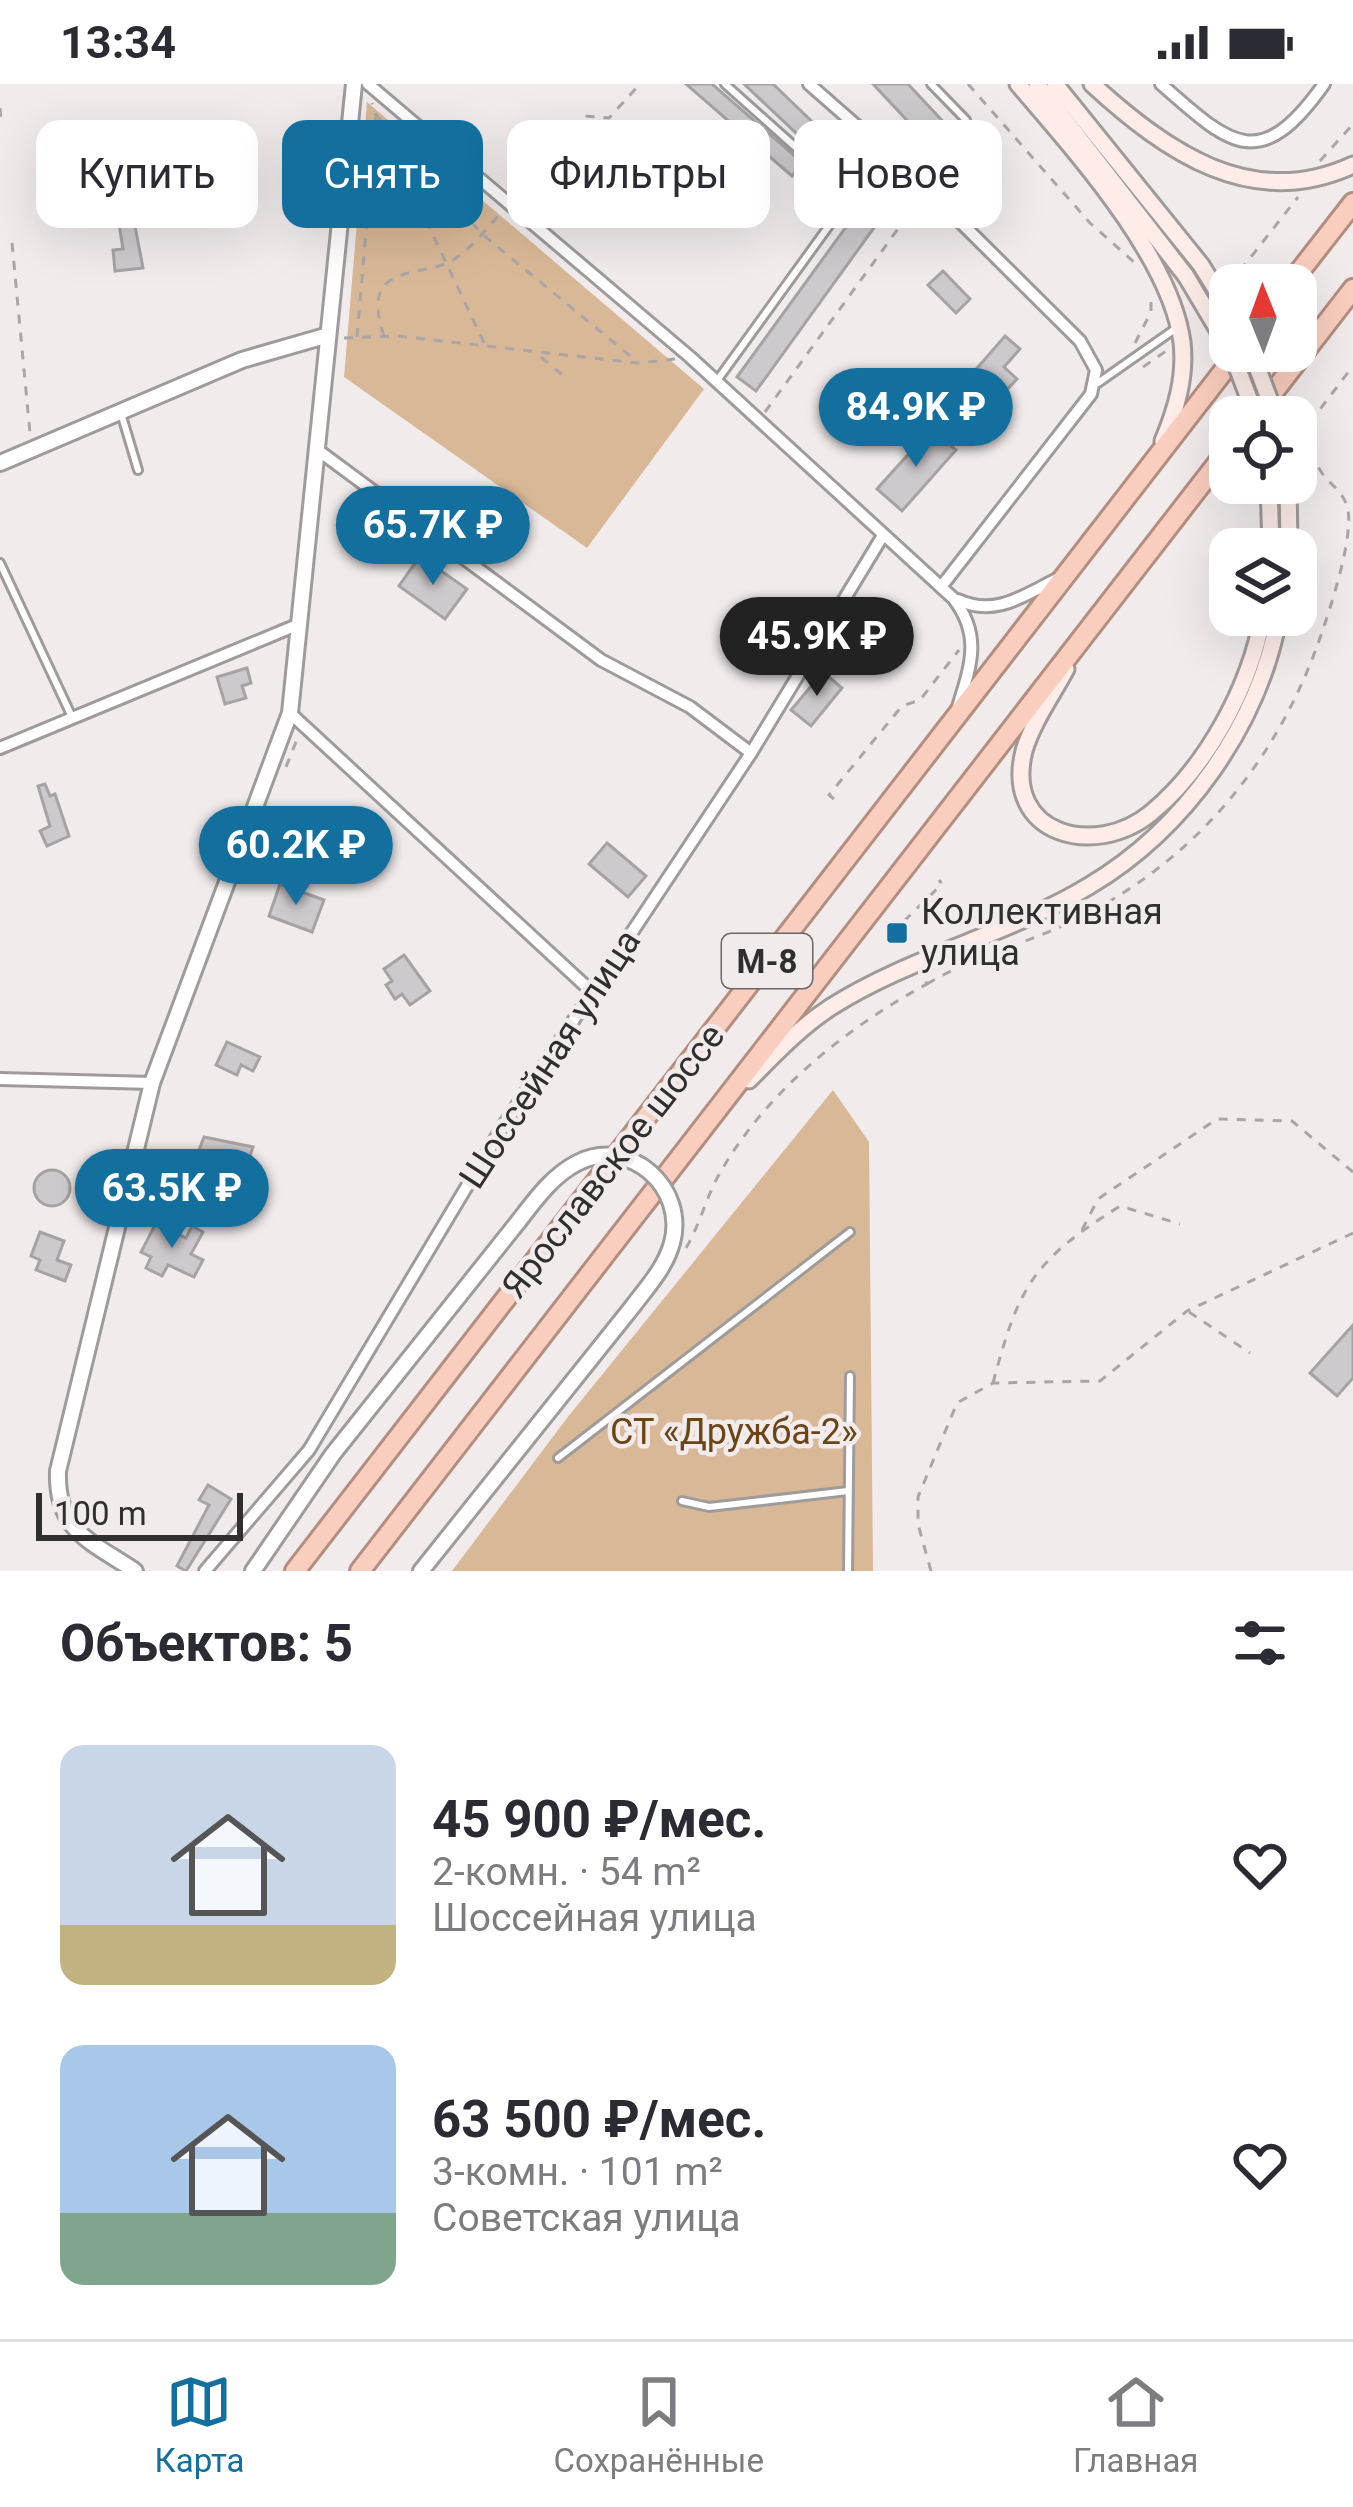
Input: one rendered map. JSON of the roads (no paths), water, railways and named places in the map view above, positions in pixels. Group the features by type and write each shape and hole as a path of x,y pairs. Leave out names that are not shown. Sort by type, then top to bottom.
{"highway":[{"path":"1305,264 1353,203"},
{"path":"1271,396 1353,289"},
{"name":"Ярославское шоссе","path":"295,1571 1218,372"},
{"name":"Ярославское шоссе","path":"361,1571 1209,474"}],"main road":[{"path":"1018,84 1088,170 1148,256 1178,326 1183,368 1176,410 1156,458"},
{"path":"1037,84 1186,276 1209,313"},
{"path":"1055,84 1209,278"},
{"path":"1092,84 1196,164 1246,182 1300,183 1353,165"},
{"path":"1083,636 1033,730 1022,779 1028,800 1047,826 1080,839 1121,832 1148,816 1190,773 1233,700 1256,636"},
{"path":"717,1112 828,1009 873,982 1089,887 1145,845 1203,784 1242,720 1272,636"}],"street":[{"path":"135,1571 65,1520 57,1500 73,1406 152,1083 290,712 354,84"},
{"path":"368,84 690,357 953,598 970,619 974,643 955,718"},
{"path":"809,84 848,120"},
{"path":"1161,84 1217,134 1240,142 1267,140 1299,119 1324,84"},
{"path":"941,587 1097,383 1080,341 966,228"},
{"path":"0,463 242,360 325,336"},
{"path":"315,448 601,661 690,707 751,753"},
{"name":"Шоссейная улица","path":"206,1571 309,1450 500,1131 751,753 882,537"},
{"path":"953,598 973,607 1001,607 1065,575"},
{"path":"0,748 297,625"},
{"path":"290,712 591,992"},
{"path":"1,1078 152,1083"},
{"path":"253,1571 333,1454 560,1173 582,1160 606,1155 650,1170 673,1204 673,1241 663,1266 421,1571"},
{"path":"372,1571 393,1528"}],"lane":[{"path":"725,84 794,146"},
{"path":"931,84 966,120"},
{"path":"715,382 827,228"},
{"path":"1097,383 1165,340 1178,326"},
{"path":"121,413 138,470"},
{"path":"0,563 72,718"},
{"path":"0,1094 1,1078"},
{"path":"558,1458 850,1232"},
{"path":"848,1571 850,1376"},
{"path":"682,1501 709,1507 848,1491"}],"place":[{"name":"Коллективная улица","path":"897,933"}],"park label":[{"name":"СТ «Дружба-2»","path":"734,1432"}]}
